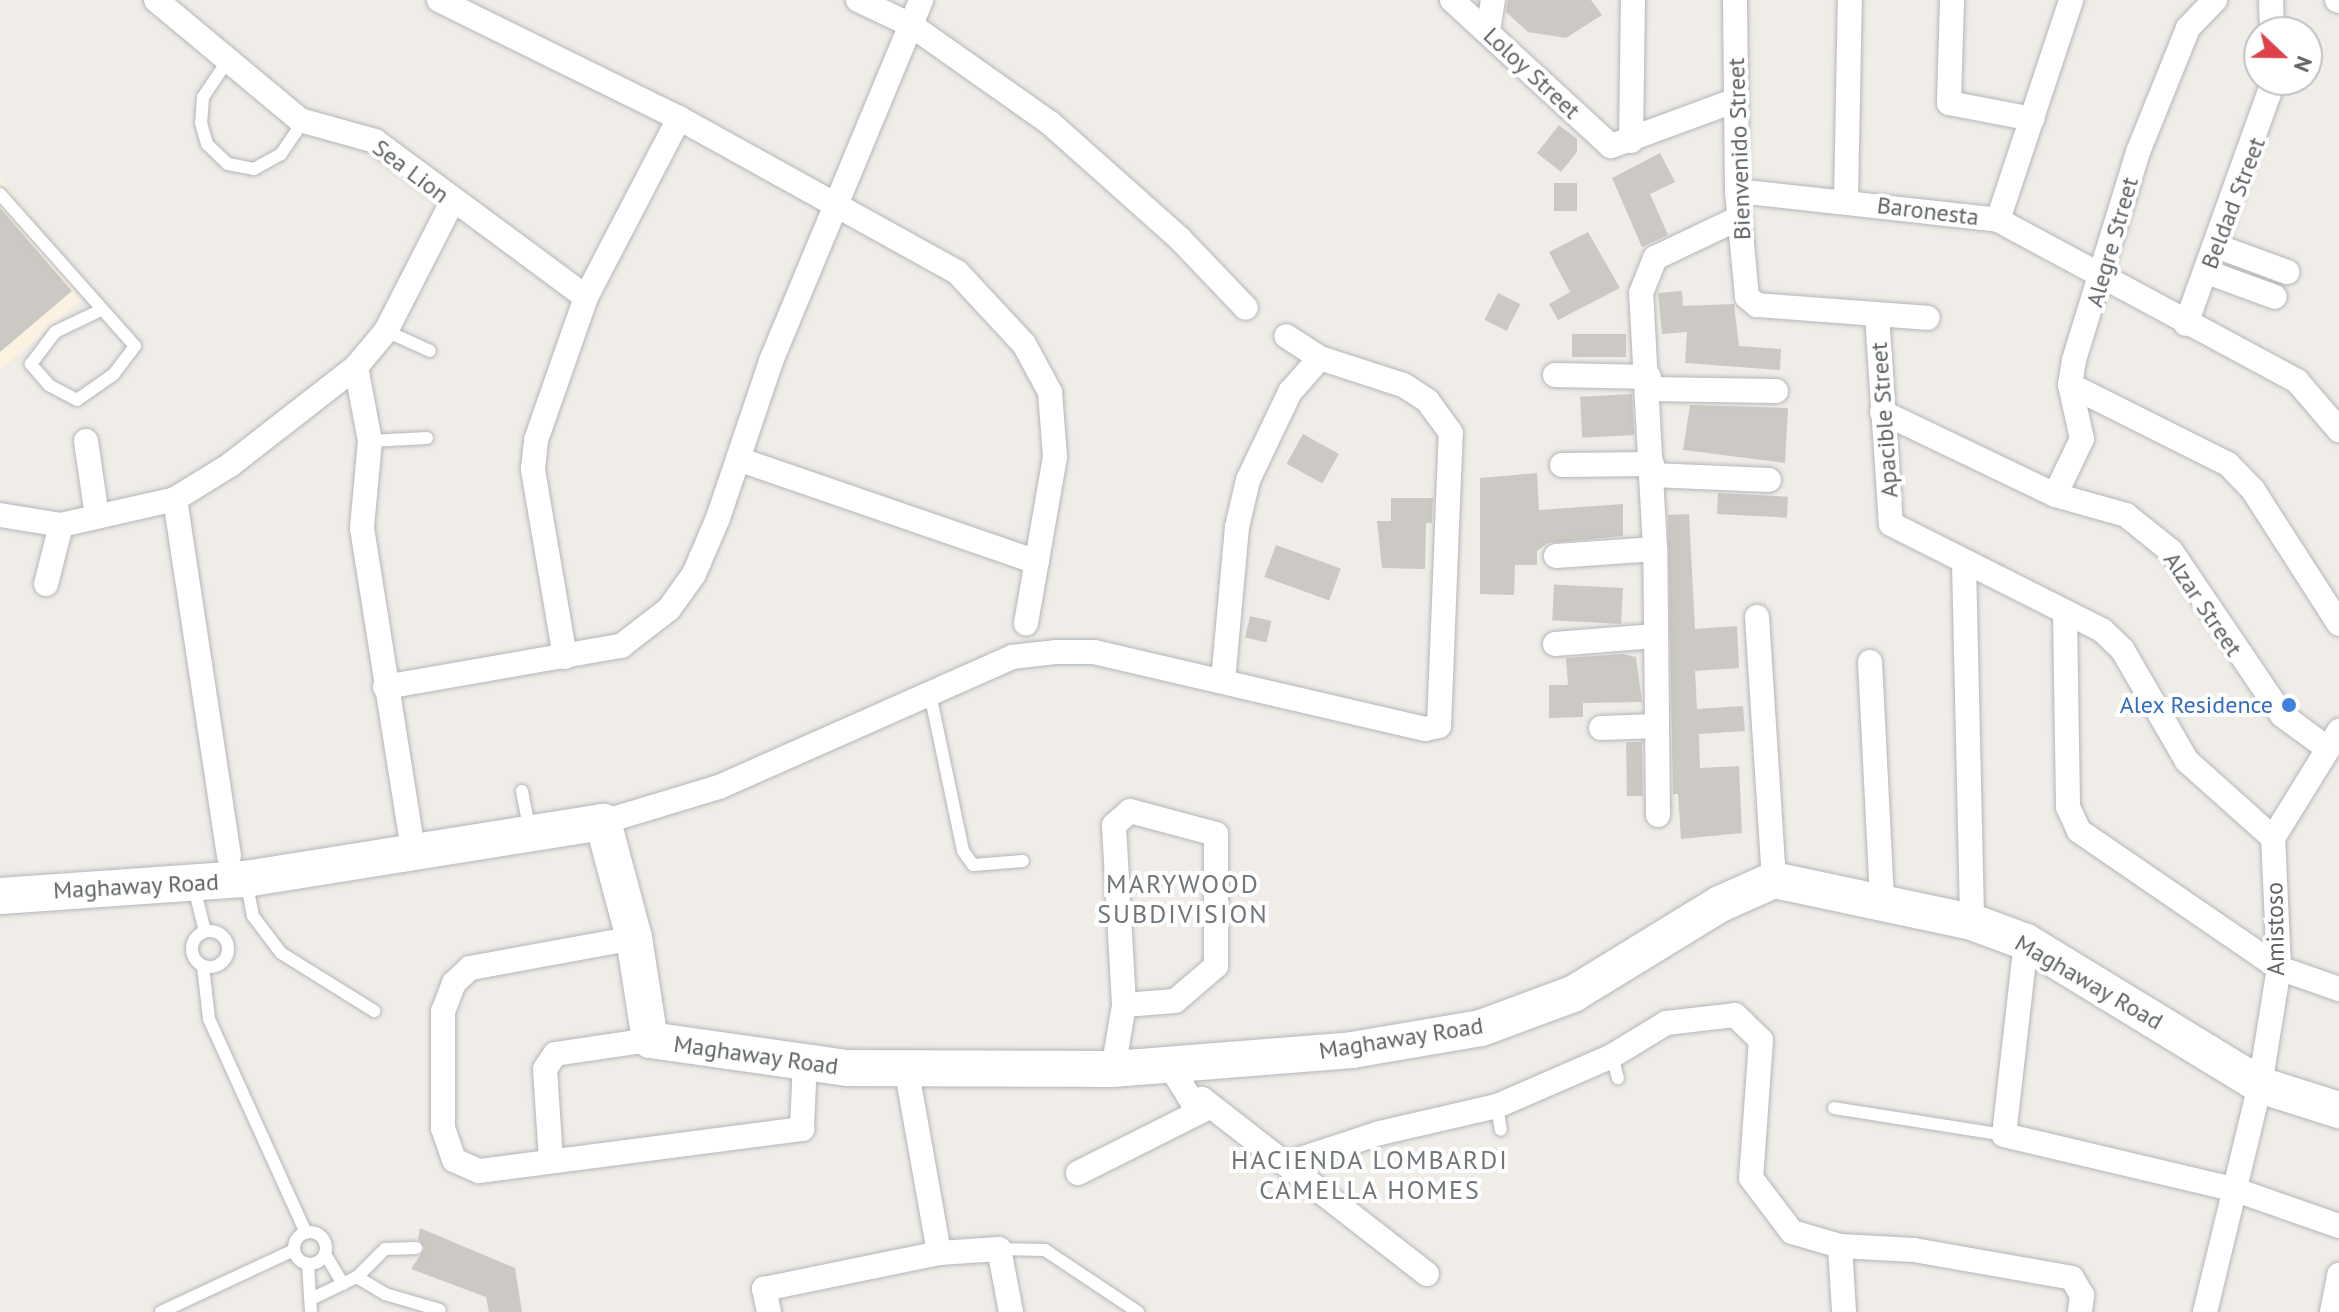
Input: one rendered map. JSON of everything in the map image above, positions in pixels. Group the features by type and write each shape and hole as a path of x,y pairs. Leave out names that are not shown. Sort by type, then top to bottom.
{"street":[{"name":"Sea Lion","path":"156,0 304,120 375,141 452,202 586,297"},
{"path":"439,0 679,118 836,201 957,272 1024,344 1050,392 1055,457 1026,624"},
{"path":"858,0 911,25 1050,123 1180,239 1246,308"},
{"path":"385,687 621,646 669,609 694,574 836,201 921,0"},
{"name":"Loloy Street","path":"1452,0 1621,143"},
{"path":"1488,31 1493,0"},
{"path":"1633,0 1621,143 1736,100"},
{"name":"Bienvenido Street","path":"1735,0 1737,191 1747,297 1757,305 1877,315"},
{"path":"1846,200 1850,0"},
{"path":"1952,0 1949,103 2032,119"},
{"path":"1998,220 2071,0"},
{"name":"Alegre Street","path":"2055,495 2082,439 2070,385 2138,152 2188,28 2215,0"},
{"name":"Beldad Street","path":"2186,324 2268,96"},
{"path":"565,657 533,469 536,440 586,297 679,118"},
{"name":"Baronesta","path":"1737,191 1846,200 1998,220 2103,280 2297,381 2339,430"},
{"path":"0,515 61,525 175,499 279,429 356,367 386,331 452,202"},
{"path":"1658,815 1655,549 1649,383 1641,293 1655,258 1739,218"},
{"path":"2216,246 2287,272"},
{"path":"2207,272 2275,297"},
{"path":"1877,315 1928,318"},
{"name":"Apacible Street","path":"1877,315 1891,524 1964,563"},
{"path":"1223,681 1237,527 1248,480 1290,392 1320,358 1286,336"},
{"name":"Maghaway Road","path":"0,896 193,883 238,868 414,856 603,822 719,787 1012,657 1094,652 1425,729 1439,726 1451,433 1428,401 1403,385 1320,358"},
{"path":"356,367 370,441 362,528 414,856"},
{"path":"1555,375 1776,391"},
{"path":"2070,385 2228,464 2253,490 2339,624"},
{"name":"Alzar Street","path":"1882,412 2055,495 2126,515 2171,551 2282,715 2333,740"},
{"path":"86,441 97,516"},
{"path":"738,459 1037,562"},
{"path":"1562,465 1769,480"},
{"path":"175,499 238,868"},
{"path":"46,584 61,525"},
{"path":"1556,556 1655,549"},
{"path":"1972,922 1964,563 2065,615 2102,630 2122,649 2175,746 2273,838 2333,740"},
{"path":"2065,615 2068,807 2079,831 2279,968 2339,989"},
{"path":"1757,617 1774,880"},
{"path":"1555,644 1655,636"},
{"path":"1870,662 1882,901"},
{"path":"1601,728 1657,726"},
{"path":"1113,1069 1124,1005 1114,825 1120,813 1130,811 1216,834 1216,966 1175,1001 1124,1005"},
{"name":"Maghaway Road","path":"603,822 634,938 650,1040 805,1061 906,1067 1113,1069 1177,1073 1352,1050 1481,1028 1573,994 1720,904 1774,880 1972,922 2026,942 2260,1085 2339,1110"},
{"name":"Amistoso","path":"2205,1312 2260,1085 2279,968 2273,838"},
{"path":"634,938 470,968 454,983 443,1011 443,1128 454,1160 479,1171 802,1129 805,1061"},
{"path":"2026,942 2004,1135 2236,1190 2339,1226"},
{"path":"1286,1164 1380,1133 1499,1118 1615,1067 1666,1023 1693,1016 1735,1015 1750,1025 1761,1040 1751,1178 1792,1232 1840,1246 1914,1250 2072,1278 2082,1295 2080,1312"},
{"path":"551,1161 545,1069 555,1054 650,1040"},
{"path":"906,1067 939,1253"},
{"path":"1177,1073 1205,1089 1205,1103"},
{"path":"1205,1103 1427,1274"},
{"path":"1078,1173 1205,1103"},
{"path":"1840,1246 1844,1312"},
{"path":"769,1312 764,1289 939,1253 999,1249 1011,1312"},
{"path":"2332,1312 2339,1275"}],"lane":[{"path":"228,60 203,97 201,123 207,144 228,164 254,169 281,154 304,120"},
{"path":"0,194 99,311 135,346 114,374 77,400 49,385 31,364 55,332 99,311"},
{"path":"386,331 430,351"},
{"path":"370,441 427,438"},
{"path":"930,694 963,851 973,865 1023,861"},
{"path":"522,791 531,835"},
{"path":"238,868 253,916 281,953 374,1011"},
{"path":"193,883 205,931"},
{"path":"205,931 192,945 203,966 209,1019 306,1233 324,1240 325,1254 343,1284"},
{"path":"203,966 221,964 229,947 219,932 205,931"},
{"path":"1834,1108 2004,1135"},
{"path":"161,1312 294,1250 306,1233"},
{"path":"294,1250 308,1264 311,1305 357,1277 385,1249 416,1248"},
{"path":"999,1249 1045,1250 1138,1312"},
{"path":"308,1264 325,1254"},
{"path":"357,1277 385,1294 440,1310"}],"shaded area":[{"path":"0,177 90,293 0,370"}],"building":[{"path":"1508,0 1591,0 1602,15 1566,38 1528,32 1506,12"},
{"path":"1559,125 1577,139 1577,152 1561,172 1537,153"},
{"path":"1660,153 1675,182 1650,194 1668,235 1642,247 1612,178"},
{"path":"1554,183 1577,183 1577,211 1554,211"},
{"path":"0,208 72,291 0,352"},
{"path":"1588,232 1620,288 1558,320 1549,304 1570,292 1549,252"},
{"path":"1682,291 1683,306 1734,304 1739,346 1781,349 1780,370 1685,363 1687,332 1662,334 1658,293"},
{"path":"1498,293 1520,304 1507,331 1484,320"},
{"path":"1572,334 1626,334 1626,357 1572,357"},
{"path":"1632,394 1634,435 1582,438 1580,397"},
{"path":"1690,405 1788,408 1785,463 1683,450"},
{"path":"1303,434 1339,454 1322,484 1287,464"},
{"path":"1537,473 1539,510 1623,504 1623,536 1548,543 1537,551 1537,565 1515,565 1514,595 1480,594 1480,478"},
{"path":"1718,493 1788,497 1787,518 1717,514"},
{"path":"1391,498 1433,498 1432,523 1426,523 1425,569 1382,568 1377,521 1391,521"},
{"path":"1689,514 1695,629 1737,626 1739,668 1695,671 1697,709 1743,706 1745,731 1699,734 1700,768 1739,766 1742,833 1681,839 1678,794 1673,794 1668,515"},
{"path":"1276,545 1341,569 1329,601 1264,577"},
{"path":"1554,584 1623,588 1621,624 1552,620"},
{"path":"1250,616 1271,621 1266,642 1245,637"},
{"path":"1623,654 1636,657 1642,702 1583,703 1583,717 1549,718 1549,685 1568,685 1566,658"},
{"path":"1626,742 1642,742 1643,796 1627,796"},
{"path":"420,1228 515,1268 522,1312 489,1312 486,1297 411,1269 425,1248 418,1239"}],"place":[{"name":"Alex Residence","path":"2289,705"}],"district":[{"name":"MARYWOOD SUBDIVISION","path":"1183,899"},
{"name":"HACIENDA LOMBARDI CAMELLA HOMES","path":"1370,1175"}]}
